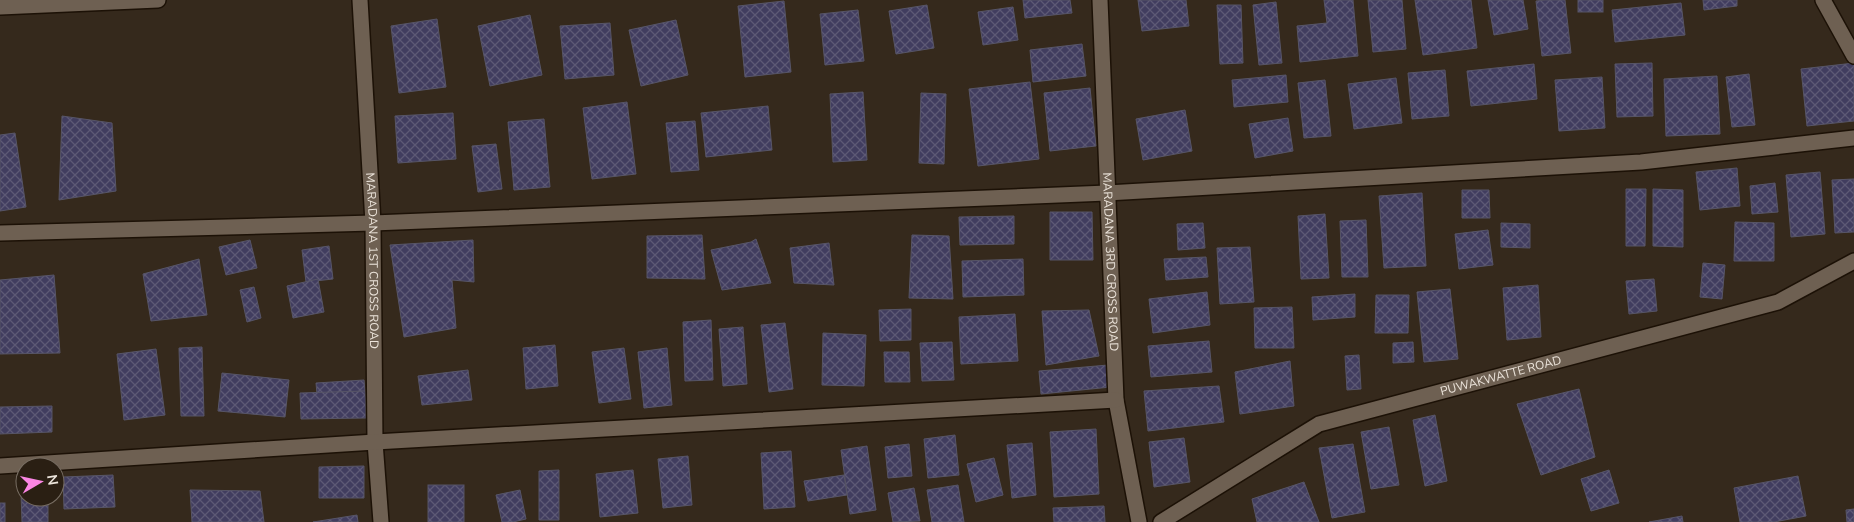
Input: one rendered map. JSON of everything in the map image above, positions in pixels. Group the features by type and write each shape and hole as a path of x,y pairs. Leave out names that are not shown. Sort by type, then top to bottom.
{"street":[{"path":"0,7 158,0"},
{"name":"MARADANA 1ST CROSS ROAD","path":"360,0 373,224 375,442 381,522"},
{"name":"MARADANA 3RD CROSS ROAD","path":"1100,0 1116,400 1139,522"},
{"path":"1823,0 1854,56"},
{"path":"0,233 373,224 1107,193 1642,162 1854,138"},
{"name":"PUWAKWATTE ROAD","path":"1161,522 1318,424 1778,302 1854,262"},
{"path":"0,466 375,442 1116,400"}],"building":[{"path":"1023,0 1070,0 1072,13 1025,18"},
{"path":"1138,0 1186,0 1189,26 1142,31"},
{"path":"1324,0 1353,0 1358,56 1300,62 1297,26 1327,23"},
{"path":"1368,0 1402,0 1406,49 1373,52"},
{"path":"1415,0 1471,0 1477,48 1423,55"},
{"path":"1488,0 1523,0 1528,29 1494,35"},
{"path":"1565,0 1571,53 1542,56 1536,1"},
{"path":"1578,0 1603,0 1603,12 1578,12"},
{"path":"1703,0 1737,0 1737,6 1704,10"},
{"path":"784,1 791,72 745,77 738,6"},
{"path":"1276,2 1282,63 1259,65 1253,5"},
{"path":"1681,3 1685,35 1615,42 1612,10"},
{"path":"927,5 934,48 896,54 889,11"},
{"path":"1217,5 1241,5 1243,63 1220,64"},
{"path":"1013,7 1018,40 983,45 978,12"},
{"path":"858,10 864,61 825,65 820,14"},
{"path":"530,15 542,75 490,86 478,26"},
{"path":"437,19 446,87 399,93 391,26"},
{"path":"676,20 688,75 641,86 629,30"},
{"path":"610,23 614,75 565,79 560,26"},
{"path":"1082,44 1086,76 1033,82 1030,50"},
{"path":"1652,63 1653,116 1617,117 1615,64"},
{"path":"1854,63 1854,121 1807,126 1801,69"},
{"path":"1534,64 1537,99 1471,106 1467,71"},
{"path":"1445,70 1449,116 1412,119 1408,73"},
{"path":"1749,74 1755,125 1732,127 1726,77"},
{"path":"1286,75 1288,102 1234,107 1232,80"},
{"path":"1717,76 1720,134 1666,136 1664,79"},
{"path":"1602,77 1605,128 1559,131 1555,80"},
{"path":"1396,78 1402,123 1354,129 1348,84"},
{"path":"1325,80 1331,136 1304,138 1298,83"},
{"path":"1030,82 1039,159 978,166 969,89"},
{"path":"1090,88 1096,146 1050,151 1044,93"},
{"path":"863,92 867,160 833,162 830,94"},
{"path":"921,93 946,94 944,164 919,163"},
{"path":"627,102 636,174 592,179 583,108"},
{"path":"768,106 772,150 706,157 701,113"},
{"path":"1185,110 1192,151 1143,160 1136,119"},
{"path":"453,113 456,159 398,163 395,116"},
{"path":"62,116 112,123 116,191 59,200"},
{"path":"1288,118 1293,151 1255,158 1249,124"},
{"path":"544,119 550,187 514,190 508,122"},
{"path":"695,121 699,170 671,172 666,123"},
{"path":"15,133 26,207 0,211 0,135"},
{"path":"496,144 502,189 478,192 472,146"},
{"path":"1737,168 1740,206 1700,210 1696,172"},
{"path":"1820,172 1825,234 1791,237 1786,175"},
{"path":"1854,179 1854,232 1835,233 1832,180"},
{"path":"1775,183 1778,212 1752,214 1750,186"},
{"path":"1626,189 1646,189 1645,246 1626,246"},
{"path":"1653,189 1683,190 1683,247 1653,246"},
{"path":"1462,190 1489,190 1490,218 1462,218"},
{"path":"1422,193 1426,266 1384,268 1379,196"},
{"path":"1050,212 1092,212 1093,260 1050,260"},
{"path":"1325,214 1329,278 1301,279 1298,216"},
{"path":"1014,216 1014,244 960,245 959,217"},
{"path":"1366,220 1368,277 1342,277 1340,221"},
{"path":"1735,222 1774,223 1774,261 1734,261"},
{"path":"1203,223 1205,248 1178,250 1177,224"},
{"path":"1501,223 1530,224 1530,248 1501,247"},
{"path":"1488,230 1493,265 1459,269 1455,234"},
{"path":"702,235 705,279 647,278 647,236"},
{"path":"912,235 949,236 953,299 909,298"},
{"path":"756,239 771,283 722,290 711,250 751,242"},
{"path":"250,240 257,268 226,275 219,247"},
{"path":"473,240 474,282 452,280 456,328 404,337 390,245"},
{"path":"829,243 834,285 794,283 790,248"},
{"path":"329,246 333,279 306,282 302,250"},
{"path":"1250,247 1254,302 1220,304 1217,248"},
{"path":"1206,257 1208,277 1166,280 1164,259"},
{"path":"199,259 207,315 151,321 143,274"},
{"path":"1023,259 1024,295 963,297 962,261"},
{"path":"1703,263 1725,265 1722,299 1700,297"},
{"path":"54,275 60,353 0,354 0,280"},
{"path":"318,279 324,312 293,318 287,286"},
{"path":"1654,279 1657,311 1629,314 1626,281"},
{"path":"1538,285 1541,337 1507,340 1503,288"},
{"path":"254,287 261,318 247,322 240,290"},
{"path":"1450,289 1458,359 1424,362 1417,292"},
{"path":"1207,292 1210,325 1153,333 1149,299"},
{"path":"1355,294 1355,317 1313,320 1312,297"},
{"path":"1376,295 1409,295 1408,333 1375,333"},
{"path":"1292,307 1294,348 1255,348 1254,308"},
{"path":"911,309 911,340 880,341 879,310"},
{"path":"1089,310 1099,356 1046,365 1042,311"},
{"path":"1015,314 1018,361 961,364 959,317"},
{"path":"711,320 713,380 685,381 683,322"},
{"path":"785,323 793,389 769,392 761,325"},
{"path":"743,327 747,384 723,386 719,329"},
{"path":"823,333 866,335 864,386 822,385"},
{"path":"1209,341 1212,372 1151,377 1148,346"},
{"path":"952,342 954,380 922,381 920,343"},
{"path":"1413,342 1414,362 1393,363 1393,343"},
{"path":"555,345 558,386 526,389 523,348"},
{"path":"202,347 204,416 181,416 179,348"},
{"path":"624,348 631,399 599,403 592,352"},
{"path":"667,348 672,405 644,408 638,352"},
{"path":"156,349 165,415 124,420 117,354"},
{"path":"884,352 909,352 910,382 885,382"},
{"path":"1359,355 1361,389 1347,390 1345,356"},
{"path":"1290,361 1294,406 1240,414 1235,372"},
{"path":"1108,365 1111,387 1041,394 1039,371"},
{"path":"468,370 472,400 422,405 418,376"},
{"path":"222,373 289,380 285,417 218,411"},
{"path":"364,380 365,391 317,394 316,383"},
{"path":"1219,386 1224,422 1148,431 1144,391"},
{"path":"1579,389 1595,457 1541,475 1517,404"},
{"path":"365,391 366,418 301,419 300,393"},
{"path":"52,406 52,432 0,434 0,407"},
{"path":"1435,415 1447,481 1425,486 1413,420"},
{"path":"1389,427 1399,485 1371,489 1361,432"},
{"path":"1096,429 1099,494 1054,497 1050,432"},
{"path":"955,435 959,475 928,478 924,439"},
{"path":"1184,438 1190,482 1154,487 1149,442"},
{"path":"1032,443 1036,495 1012,498 1007,445"},
{"path":"909,444 912,476 888,478 885,447"},
{"path":"1353,444 1365,512 1332,518 1319,448"},
{"path":"867,446 876,510 850,514 841,450"},
{"path":"791,451 795,507 764,509 761,453"},
{"path":"688,456 692,505 663,508 658,459"},
{"path":"994,458 1003,495 976,502 967,464"},
{"path":"364,466 364,498 319,498 319,467"},
{"path":"559,470 559,520 539,520 539,471"},
{"path":"633,470 638,513 600,517 596,474"},
{"path":"1609,470 1619,503 1591,511 1581,479"},
{"path":"113,475 115,507 64,509 65,477"},
{"path":"844,475 847,495 808,501 804,481"},
{"path":"1798,476 1806,516 1774,522 1740,522 1734,488"},
{"path":"1304,482 1319,522 1257,522 1252,499"},
{"path":"428,485 464,485 464,522 428,522"},
{"path":"958,485 964,522 932,522 927,490"},
{"path":"914,488 920,521 893,522 888,493"},
{"path":"190,490 260,491 264,522 192,522"},
{"path":"520,490 526,519 502,522 496,495"},
{"path":"0,503 5,503 5,522 0,522"},
{"path":"1104,506 1105,522 1054,522 1053,508"},
{"path":"21,507 48,507 48,522 22,522"},
{"path":"1854,509 1854,522 1847,522 1846,510"},
{"path":"357,515 358,522 313,522"},
{"path":"1682,516 1683,522 1649,522"}]}
